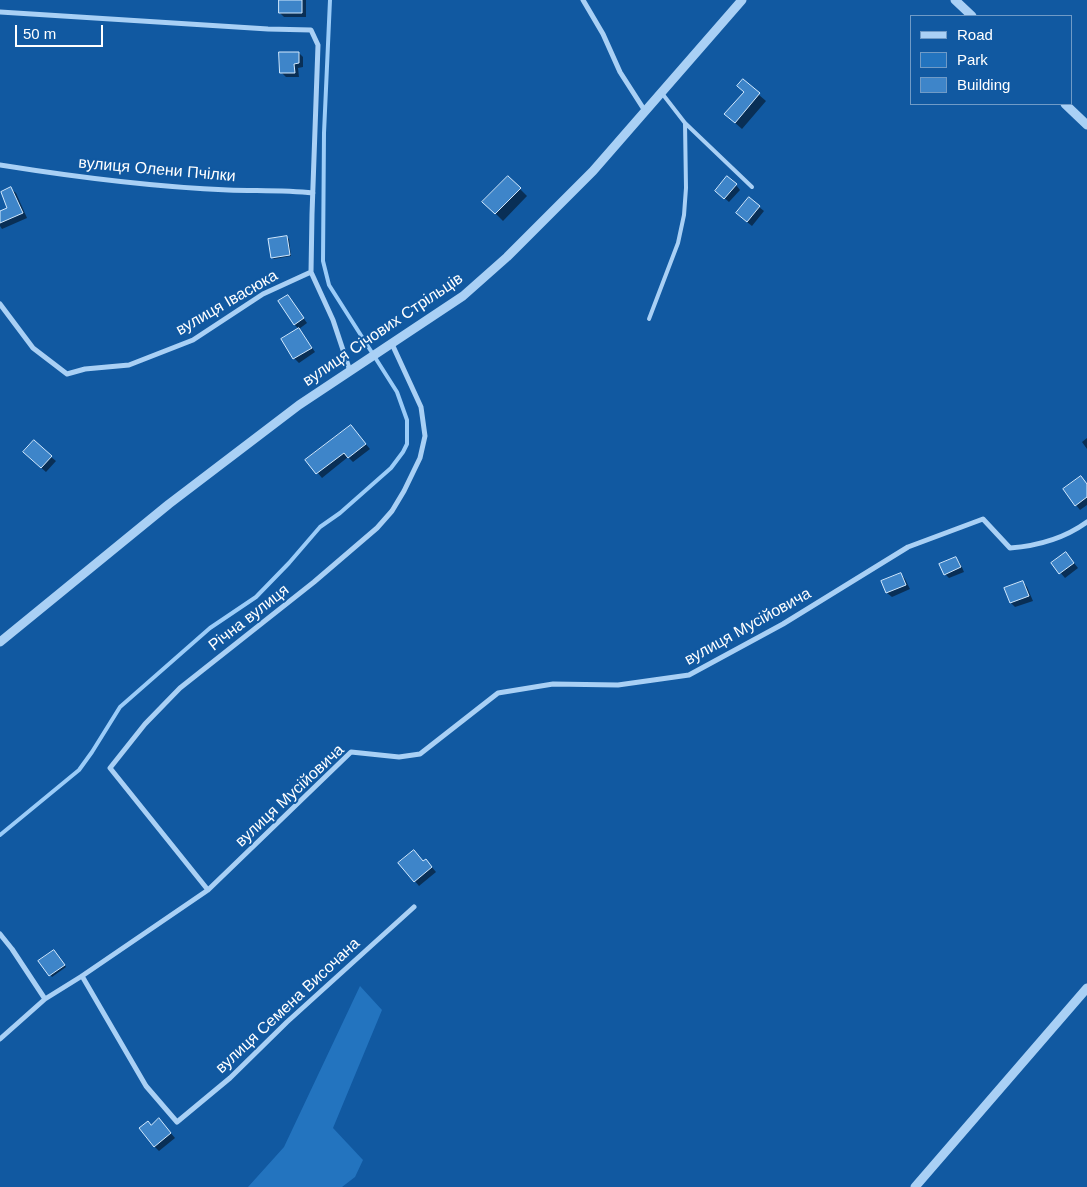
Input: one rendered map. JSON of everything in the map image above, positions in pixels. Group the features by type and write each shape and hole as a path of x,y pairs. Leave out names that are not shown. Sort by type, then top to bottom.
{"street":[{"path":"583,0 620,72 645,111"},
{"name":"вулиця Січових Стрільців","path":"0,642 169,504 299,405 463,296 507,257 593,171 742,0"},
{"path":"955,0 971,15"},
{"path":"0,12 311,30 318,45 311,272 333,320 350,371"},
{"path":"1066,105 1087,125"},
{"name":"вулиця Олени Пчілки","path":"0,165 158,185 313,193"},
{"name":"вулиця Івасюка","path":"0,304 34,348 67,374 85,369 129,365 193,340 263,294 311,272"},
{"name":"Річна вулиця","path":"208,890 110,768 145,724 180,688 314,582 377,528 392,511 420,458 425,436 420,407 392,344"},
{"name":"вулиця Мусійовича","path":"0,1038 45,999 208,890 351,752 399,757 420,754 498,693 553,684 618,685 689,675 783,624 908,547 983,519 1010,548 1029,547 1074,531 1087,522"},
{"name":"вулиця Семена Височана","path":"82,976 146,1086 177,1122 230,1078 287,1022 414,907"},
{"path":"0,934 45,999"},
{"path":"915,1187 1087,988"}],"lane":[{"path":"661,92 685,123 752,187"},
{"path":"649,319 654,302 672,261 684,215 686,188 685,123"}],"green space":[{"path":"360,986 382,1010 333,1128 363,1160 355,1177 342,1187 248,1187 284,1147"}],"building":[{"path":"279,0 302,0 302,13 279,13"},
{"path":"279,52 299,52 299,63 294,64 295,73 280,73"},
{"path":"743,79 760,93 735,123 724,114 744,92 737,86"},
{"path":"508,176 521,188 495,214 482,202"},
{"path":"727,176 737,184 724,199 715,191"},
{"path":"11,187 23,213 0,223 0,211 7,208 1,192"},
{"path":"749,197 760,206 747,222 736,213"},
{"path":"287,236 290,255 271,258 268,239"},
{"path":"288,295 304,318 294,325 278,301"},
{"path":"299,328 312,348 293,359 281,339"},
{"path":"351,425 366,444 348,458 344,453 316,474 305,460"},
{"path":"34,440 52,456 41,468 23,452"},
{"path":"1081,476 1087,484 1087,497 1075,506 1063,489"},
{"path":"1066,552 1074,563 1059,574 1051,563"},
{"path":"956,557 961,567 944,575 939,564"},
{"path":"901,573 906,585 886,593 881,581"},
{"path":"1023,581 1029,596 1010,603 1004,588"},
{"path":"414,850 423,861 426,859 432,867 414,882 398,863"},
{"path":"54,950 65,965 49,976 38,961"},
{"path":"159,1118 171,1133 154,1147 139,1128 148,1121 151,1125"}],"waterway":[{"path":"0,835 79,770 120,707 210,628 256,597 320,527 340,513 391,468 407,444 407,420 397,392 329,285 323,261 324,133 330,0"}]}
